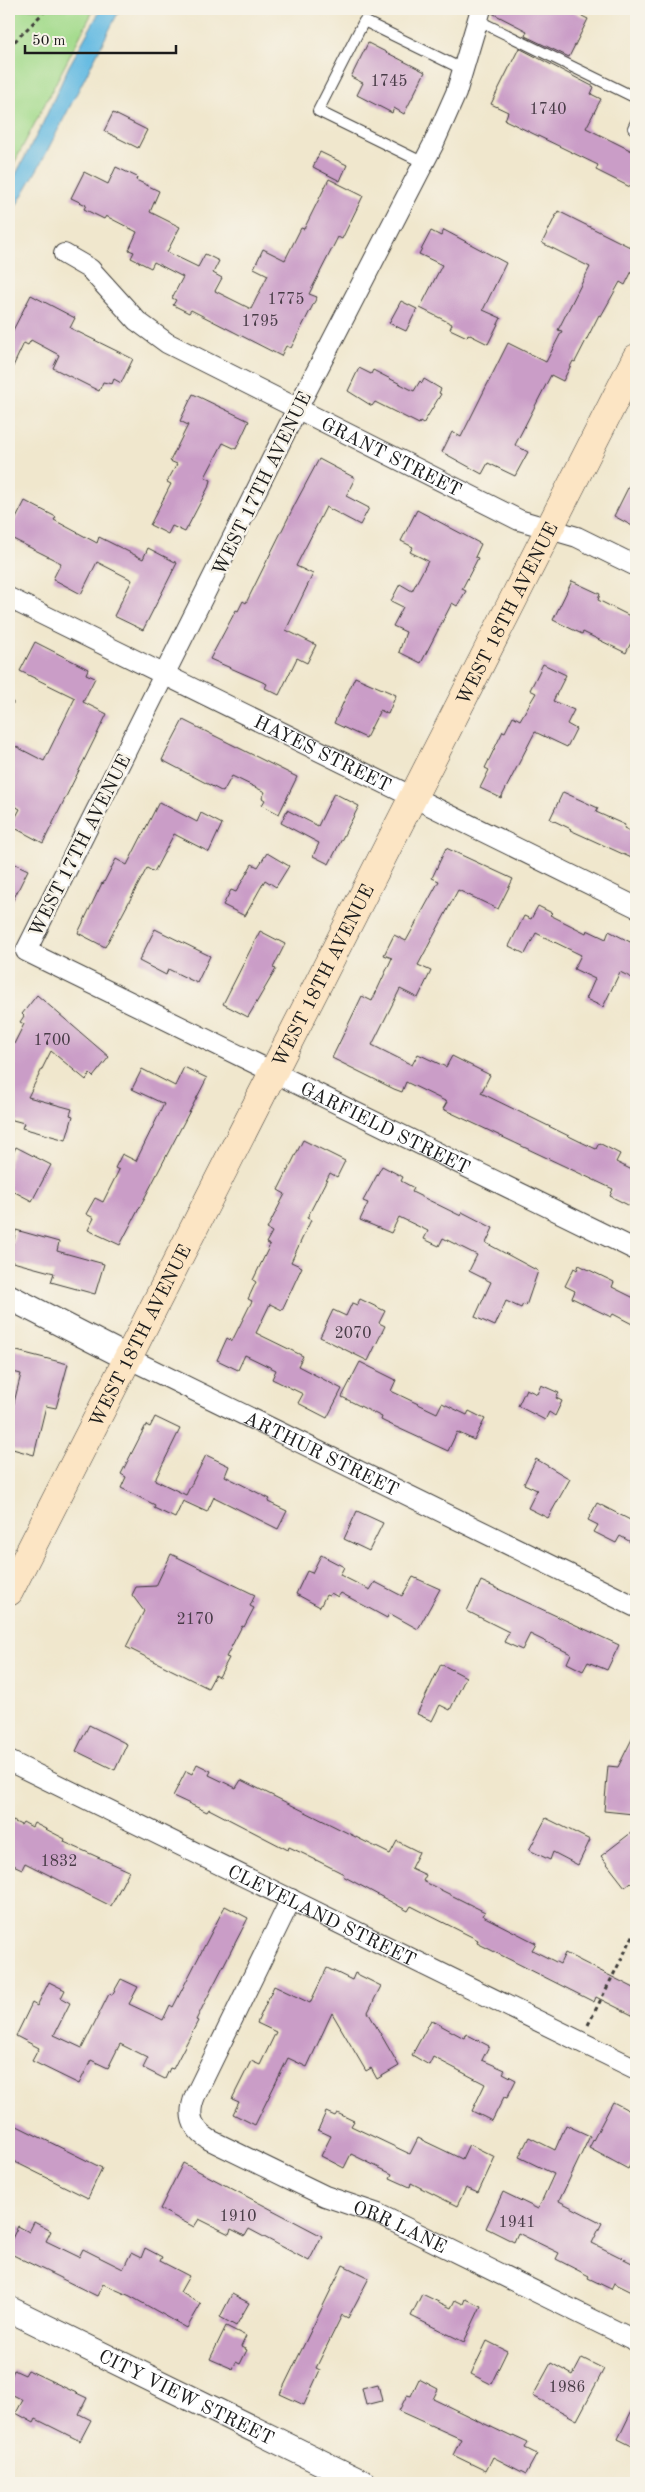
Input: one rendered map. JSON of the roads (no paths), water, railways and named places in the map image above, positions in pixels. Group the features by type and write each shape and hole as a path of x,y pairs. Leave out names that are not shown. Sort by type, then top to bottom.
{"main road":[{"name":"WEST 18TH AVENUE","path":"9,1592 636,358"}],"street":[{"name":"WEST 17TH AVENUE","path":"26,951 166,675 297,409 424,163 456,93 479,14"},
{"name":"GRANT STREET","path":"64,254 90,269 137,321 157,336 297,409 519,520 577,537 636,566"},
{"name":"HAYES STREET","path":"9,598 636,907"},
{"name":"GARFIELD STREET","path":"26,951 636,1250"},
{"name":"ARTHUR STREET","path":"9,1297 128,1358 636,1607"},
{"name":"CLEVELAND STREET","path":"9,1761 636,2069"},
{"name":"ORR LANE","path":"291,1900 195,2096 190,2113 192,2121 199,2132 210,2140 326,2196 378,2214 636,2341"},
{"name":"CITY VIEW STREET","path":"9,2309 363,2483"}],"lane":[{"path":"479,14 636,98"},
{"path":"424,163 318,111 364,21 462,70"},
{"path":"636,122 633,128 636,130"}],"water":[{"path":"101,9 120,9 41,163 9,218 9,187 42,125 69,66"}]}
